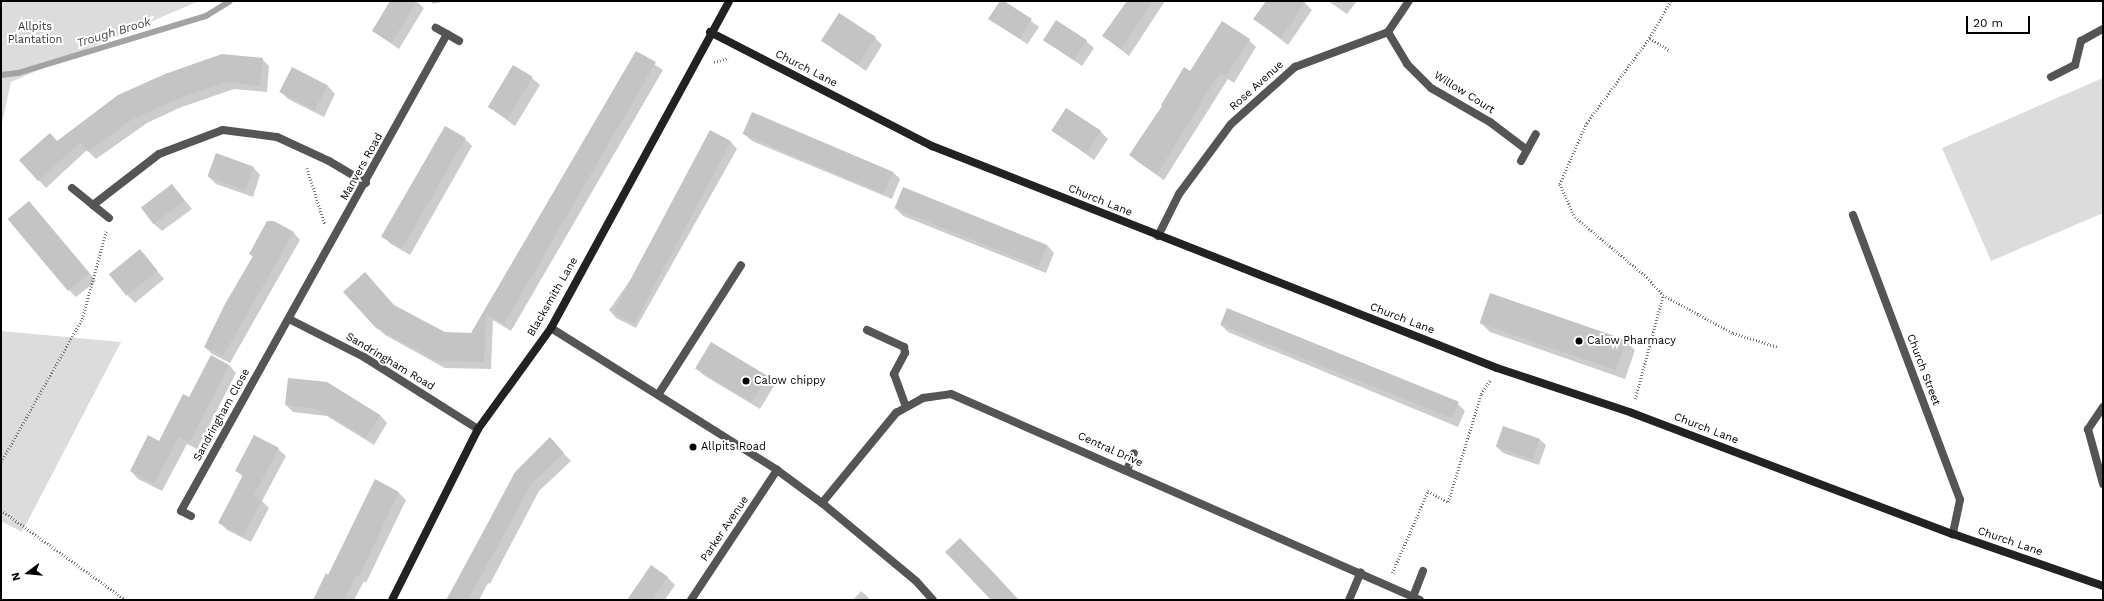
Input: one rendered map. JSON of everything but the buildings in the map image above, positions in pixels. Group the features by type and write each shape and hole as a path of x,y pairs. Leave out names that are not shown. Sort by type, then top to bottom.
{"street":[{"name":"Blacksmith Lane","path":"392,600 478,429 551,328 710,32 729,1"},
{"path":"1388,32 1409,1"},
{"path":"436,28 459,41"},
{"path":"2051,78 2075,65 2081,41 2103,29"},
{"name":"Church Lane","path":"710,32 932,146 1158,236 1497,368 1632,413 1953,534 2103,586"},
{"name":"Willow Court","path":"1388,32 1408,64 1431,88 1490,122 1527,150"},
{"name":"Rose Avenue","path":"1158,236 1179,194 1231,124 1243,113 1295,67 1388,32"},
{"name":"Manvers Road","path":"289,319 366,183 447,34"},
{"path":"93,205 159,154 223,130 277,138 329,161 366,183"},
{"path":"1521,161 1536,134"},
{"path":"72,188 109,218"},
{"name":"Church Street","path":"1853,215 1960,500 1953,534"},
{"path":"658,395 741,265"},
{"name":"Sandringham Road","path":"289,319 364,357 478,429"},
{"name":"Sandringham Close","path":"191,516 181,511 289,319"},
{"path":"551,328 777,470 822,503 916,581 933,600"},
{"path":"867,330 904,347 905,353 894,374 906,407"},
{"name":"Central Drive","path":"822,503 896,413 922,398 951,394 1361,572 1416,598"},
{"path":"2103,407 2088,430 2103,484"},
{"path":"1127,470 1134,453"},
{"name":"Parker Avenue","path":"691,600 777,470"},
{"path":"1416,598 1423,571"},
{"path":"1349,600 1361,572"}],"path":[{"path":"1670,1 1650,38 1587,123 1560,184 1575,217 1646,277 1663,295 1733,333 1778,347"},
{"path":"1650,38 1670,51"},
{"path":"690,70 747,51"},
{"path":"301,148 331,245"},
{"path":"1,462 82,319 109,218"},
{"path":"1632,413 1663,295"},
{"path":"1387,584 1428,491 1448,502 1481,394 1497,368"},
{"path":"1,510 126,600"}],"green space":[{"name":"Allpits Plantation","path":"1,1 199,1 11,82 1,128"},
{"path":"2103,78 2103,213 1991,261 1942,148"},
{"path":"1,331 121,342 22,532 1,521"}],"waterway":[{"name":"Trough Brook","path":"1,75 18,73 206,16 230,1"}],"place":[{"name":"Calow Pharmacy","path":"1579,341"},
{"name":"Calow chippy","path":"746,381"},
{"name":"Allpits Road","path":"693,447"}]}
